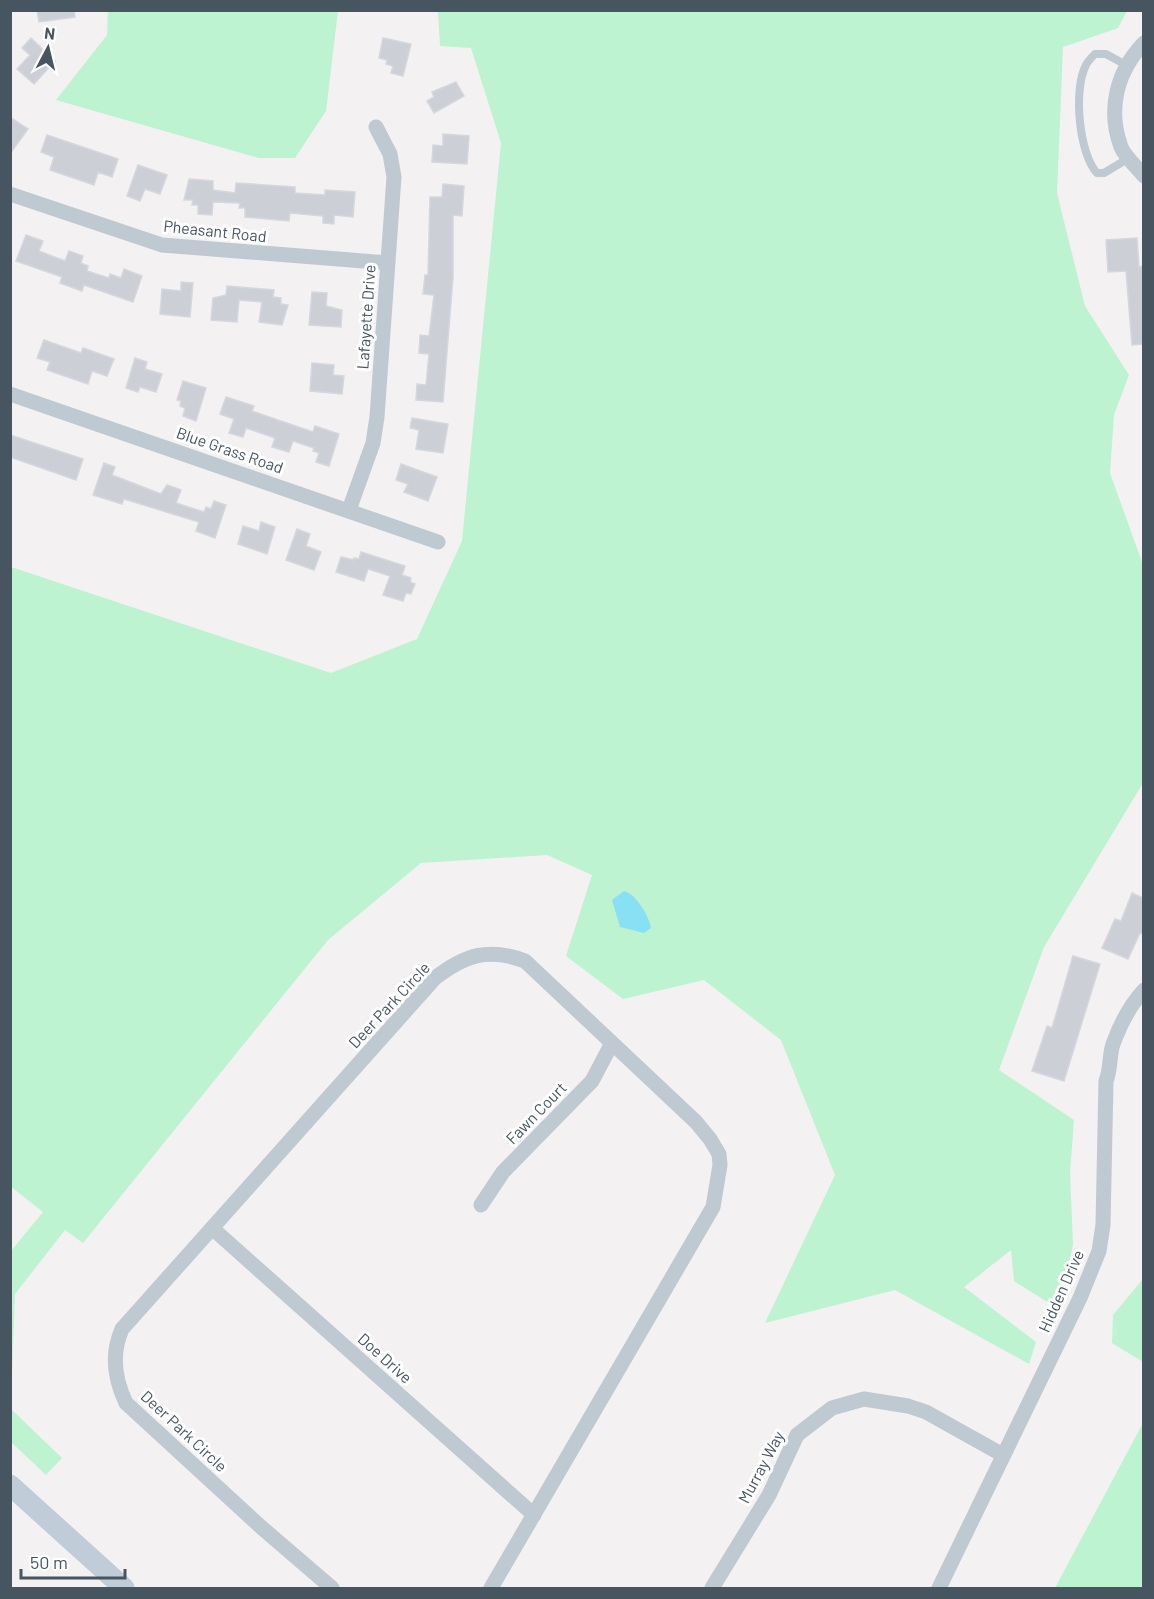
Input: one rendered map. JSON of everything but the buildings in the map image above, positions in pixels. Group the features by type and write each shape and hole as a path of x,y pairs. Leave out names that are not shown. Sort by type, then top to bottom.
{"main road":[{"path":"10,1485 122,1588"}],"street":[{"path":"1143,43 1120,76 1115,117 1121,148 1143,176"},
{"name":"Lafayette Drive","path":"349,510 373,443 377,417 388,263 393,166 386,142 376,127"},
{"name":"Pheasant Road","path":"10,194 162,245 388,263"},
{"name":"Blue Grass Road","path":"10,394 438,542"},
{"name":"Deer Park Circle","path":"332,1588 261,1527 126,1403 119,1388 114,1356 122,1329 435,978 455,962 480,954 497,953 525,961 710,1139 719,1154 717,1194 713,1207 491,1588"},
{"name":"Hidden Drive","path":"939,1588 1080,1298 1099,1251 1105,1203 1106,1081 1111,1068 1113,1045 1131,1004 1143,990"},
{"name":"Fawn Court","path":"481,1205 502,1172 592,1081 612,1043"},
{"name":"Doe Drive","path":"212,1228 534,1515"},
{"name":"Murray Way","path":"712,1588 769,1495 797,1435 832,1408 864,1399 908,1406 926,1412 1003,1455"}],"lane":[{"path":"1126,65 1106,54 1095,54 1086,65 1080,91 1079,125 1090,166 1097,173 1104,173 1129,158"}],"green space":[{"path":"108,11 338,11 326,111 295,158 259,158 56,100 107,35"},
{"path":"438,11 1127,11 1118,28 1063,47 1057,193 1085,306 1129,375 1114,415 1110,473 1143,565 1143,783 1044,947 999,1070 1074,1120 1070,1173 1073,1244 1060,1310 1014,1281 1011,1250 964,1287 1036,1342 1029,1364 895,1290 765,1323 835,1175 781,1040 704,980 623,999 566,956 592,875 547,855 421,863 328,940 83,1243 65,1230 15,1294 11,1404 11,1251 43,1212 10,1186 11,567 331,673 417,639 462,541 501,143 471,48 440,46"},
{"path":"1143,1279 1143,1362 1112,1343 1113,1315"},
{"path":"11,1409 62,1458 46,1475 11,1442"},
{"path":"1143,1423 1143,1588 1055,1588"}],"water":[{"path":"624,891 633,896 648,918 651,928 644,933 620,927 612,900"}]}
